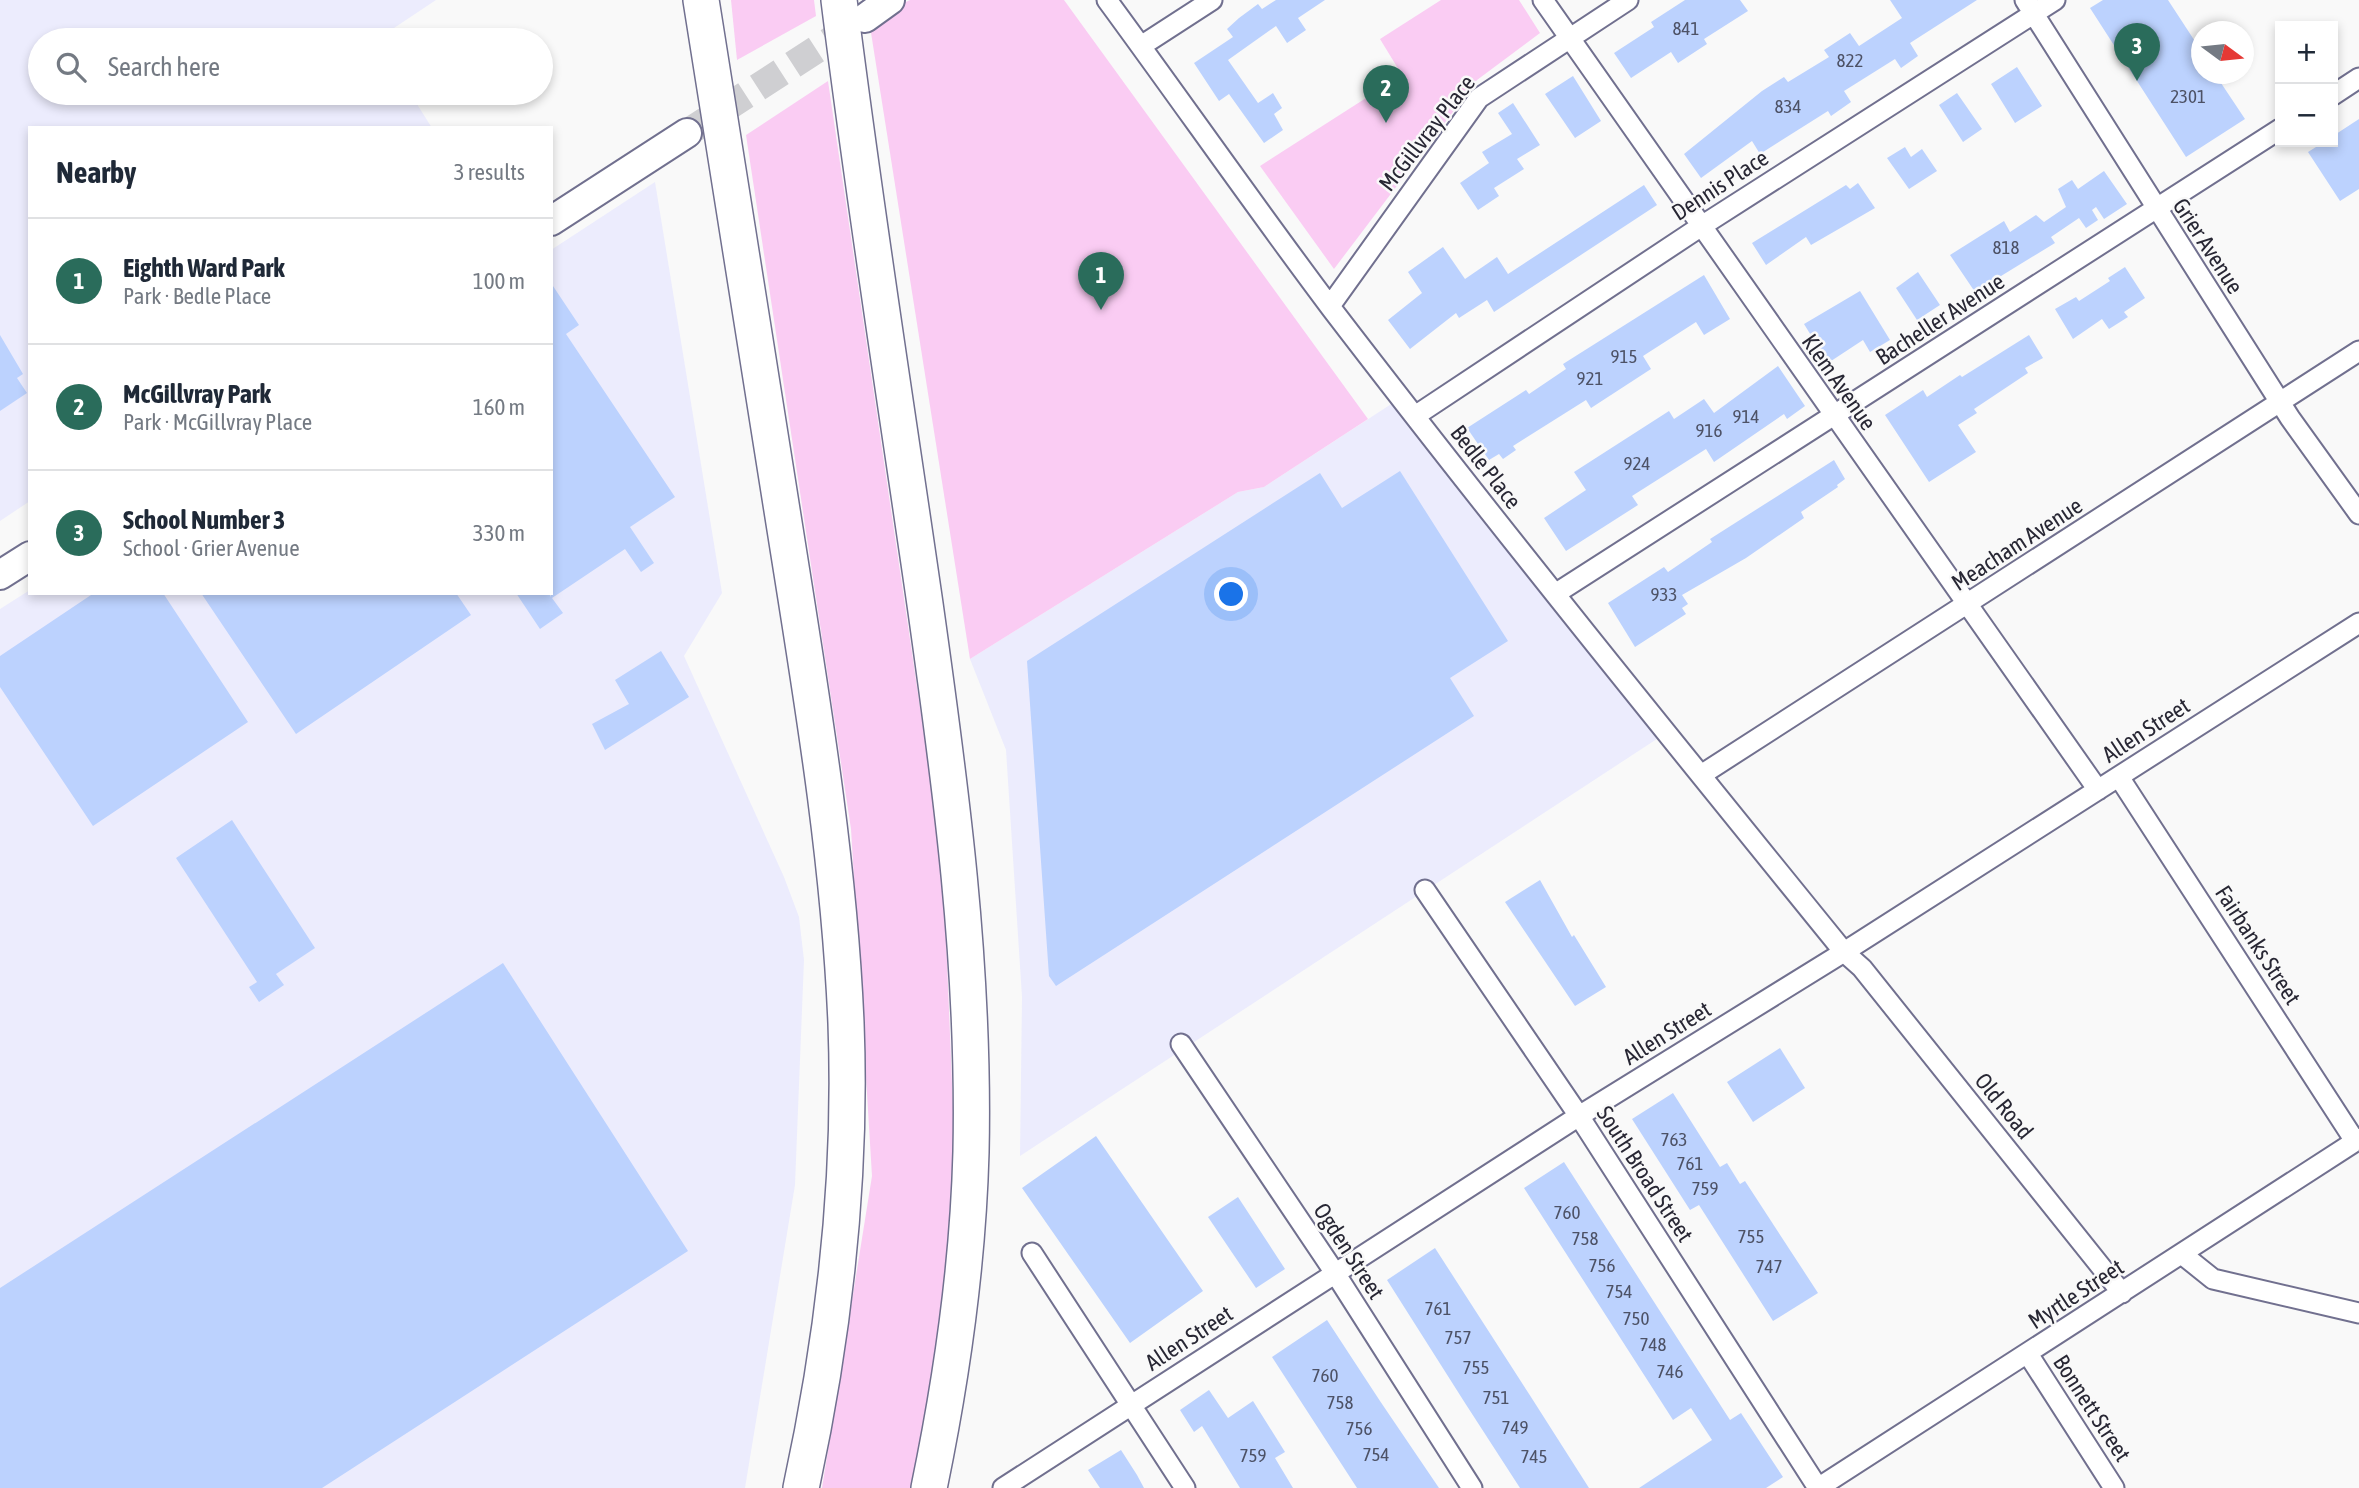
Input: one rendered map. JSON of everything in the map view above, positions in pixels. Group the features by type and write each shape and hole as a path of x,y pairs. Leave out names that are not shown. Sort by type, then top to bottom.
{"highway":[{"path":"701,0 817,728 839,915 846,1026 844,1173 831,1322 801,1488"},
{"path":"852,9 950,777 966,923 971,1038 971,1150 942,1488"},
{"path":"929,1488 951,1372"},
{"path":"788,1488 813,1429"}],"street":[{"path":"852,9 890,0"},
{"name":"Bedle Place","path":"1107,0 1330,306 1555,594 1844,952"},
{"path":"1141,46 1212,0"},
{"name":"Klem Avenue","path":"1543,0 2098,790"},
{"name":"McGillvray Place","path":"1330,306 1479,98 1628,0"},
{"name":"Dennis Place","path":"1415,415 2030,7 2055,0"},
{"name":"Grier Avenue","path":"2030,7 2155,210 2280,402 2359,514"},
{"path":"2338,92 2359,78"},
{"name":"Bacheller Avenue","path":"1555,594 2275,132"},
{"path":"553,220 687,133"},
{"name":"Meacham Avenue","path":"1701,775 2359,351"},
{"path":"0,575 28,557"},
{"name":"Allen Street","path":"1003,1488 1579,1116 1844,952 2359,623"},
{"name":"Fairbanks Street","path":"2119,777 2357,1140"},
{"name":"South Broad Street","path":"1425,890 1579,1116 1818,1488"},
{"name":"Old Road","path":"1844,952 1862,968 2122,1293"},
{"name":"Ogden Street","path":"1181,1044 1335,1273 1472,1488"},
{"name":"Myrtle Street","path":"1818,1488 2183,1255 2357,1140"},
{"path":"1032,1253 1185,1488"},
{"path":"2183,1255 2213,1279 2359,1313"},
{"name":"Bonnett Street","path":"2028,1354 2114,1488"}],"shaded area":[{"path":"0,0 436,0 394,28 28,28 28,105 418,105 431,126 28,126 28,502 0,521"},
{"path":"731,0 814,0 816,16 737,60"},
{"path":"910,0 1064,0 1368,419 1264,487 1238,492 970,659 869,20"},
{"path":"1441,0 1519,0 1540,33 1477,80 1334,269 1260,166 1402,75 1380,39"},
{"path":"828,81 943,864 954,1132 943,1336 911,1488 822,1488 872,1176 851,829 746,135"},
{"path":"655,182 722,593 684,656 784,877 799,917 804,960 795,1185 745,1488 0,1488 0,609 28,591 28,595 553,595 553,249"},
{"path":"1399,399 1666,733 1020,1156 1022,997 1006,750 970,659 1238,492 1264,487"}],"building":[{"path":"1276,0 1325,0 1298,18 1306,30 1287,43 1276,26 1228,60 1258,103 1273,93 1282,108 1274,114 1283,130 1264,143 1229,94 1219,101 1194,63 1233,37 1227,29 1239,18 1258,4 1262,9"},
{"path":"1685,0 1740,0 1748,11 1704,39 1707,44 1678,63 1671,52 1631,78 1614,53 1654,27 1651,22"},
{"path":"1890,0 1977,0 1910,43 1918,56 1901,68 1895,59 1844,91 1851,102 1831,116 1828,111 1760,154 1752,141 1701,178 1684,154 1762,91 1784,77 1788,82 1829,57 1824,50 1850,33 1859,46 1902,18"},
{"path":"2103,0 2168,0 2191,35 2191,84 2222,84 2245,119 2186,157 2090,8"},
{"path":"2017,67 2042,106 2015,123 1991,84"},
{"path":"1573,76 1601,121 1575,138 1545,94"},
{"path":"1957,93 1982,129 1963,142 1939,105"},
{"path":"1513,103 1540,145 1517,159 1524,169 1494,188 1499,196 1478,210 1460,183 1489,163 1482,152 1512,134 1498,113"},
{"path":"2359,119 2359,189 2340,201 2308,152 2316,147 2338,147 2338,133"},
{"path":"1905,147 1911,157 1922,149 1937,171 1909,189 1887,158"},
{"path":"2104,171 2127,204 2104,219 2096,207 2092,210 2098,220 2086,228 2079,218 2051,237 2055,243 1975,292 1950,255 2004,221 2010,232 2036,215 2044,222 2066,207 2058,189 2072,180 2078,189"},
{"path":"1858,183 1875,208 1811,245 1806,237 1766,265 1752,243 1846,185 1850,189"},
{"path":"1644,185 1657,205 1494,312 1487,300 1459,318 1456,313 1410,349 1388,320 1422,293 1408,272 1443,247 1465,279 1497,257 1508,274"},
{"path":"2125,267 2145,298 2124,312 2128,317 2109,329 2102,319 2073,339 2055,309 2076,297 2079,301 2110,281 2108,278"},
{"path":"1918,272 1940,305 1917,320 1896,288"},
{"path":"1704,275 1730,319 1704,335 1696,322 1643,356 1651,369 1591,408 1586,400 1513,446 1516,450 1503,459 1499,454 1489,460 1467,428 1526,390 1529,394 1566,369 1563,364"},
{"path":"553,286 579,325 566,334 675,497 630,527 654,563 641,572 625,549 552,598 563,613 540,629 517,595 551,597"},
{"path":"1860,291 1890,340 1870,352 1863,340 1828,363 1804,324"},
{"path":"0,335 23,374 17,378 27,393 0,411"},
{"path":"2029,335 2043,358 2025,368 2028,373 1974,409 1977,413 1958,425 1976,452 1929,482 1885,415 1923,390 1927,397"},
{"path":"1778,366 1805,406 1787,419 1784,414 1714,462 1706,449 1632,496 1638,505 1566,551 1544,518 1586,490 1574,472 1669,411 1674,419 1704,399 1714,413"},
{"path":"1834,460 1845,479 1838,487 1801,512 1804,518 1746,558 1682,595 1688,604 1682,608 1686,614 1635,647 1608,603 1664,567 1668,572 1712,542 1710,539"},
{"path":"1400,471 1508,641 1450,678 1474,716 1056,986 1049,976 1027,661 1320,473 1342,508"},
{"path":"91,595 164,595 248,722 93,826 0,687 0,656"},
{"path":"202,595 457,595 471,615 296,734"},
{"path":"661,651 689,697 605,750 592,724 629,704 615,680"},
{"path":"232,820 315,948 276,974 284,985 259,1002 249,987 257,982 176,858"},
{"path":"1540,880 1572,937 1574,935 1606,987 1575,1006 1505,902"},
{"path":"503,963 688,1251 322,1488 0,1488 0,1288"},
{"path":"1780,1048 1805,1088 1753,1122 1727,1082"},
{"path":"1673,1093 1720,1167 1727,1163 1740,1184 1745,1181 1818,1293 1773,1321 1699,1205 1690,1210 1632,1119"},
{"path":"1096,1136 1203,1291 1130,1343 1022,1188"},
{"path":"1564,1162 1730,1420 1741,1413 1783,1477 1766,1488 1639,1488 1712,1440 1691,1408 1673,1420 1524,1188"},
{"path":"1238,1197 1285,1269 1256,1288 1208,1217"},
{"path":"1435,1248 1589,1488 1520,1488 1465,1403 1387,1280"},
{"path":"1327,1320 1439,1488 1357,1488 1272,1357"},
{"path":"1209,1390 1228,1418 1253,1401 1285,1452 1275,1458 1293,1488 1240,1488 1202,1426 1194,1432 1180,1410"},
{"path":"1121,1450 1144,1488 1100,1488 1088,1470"}],"tunnel":[{"path":"687,133 859,22"}],"place":[{"name":"School Number 3","path":"2137,81"},
{"name":"McGillvray Park","path":"1386,123"},
{"name":"Eighth Ward Park","path":"1101,310"}]}
